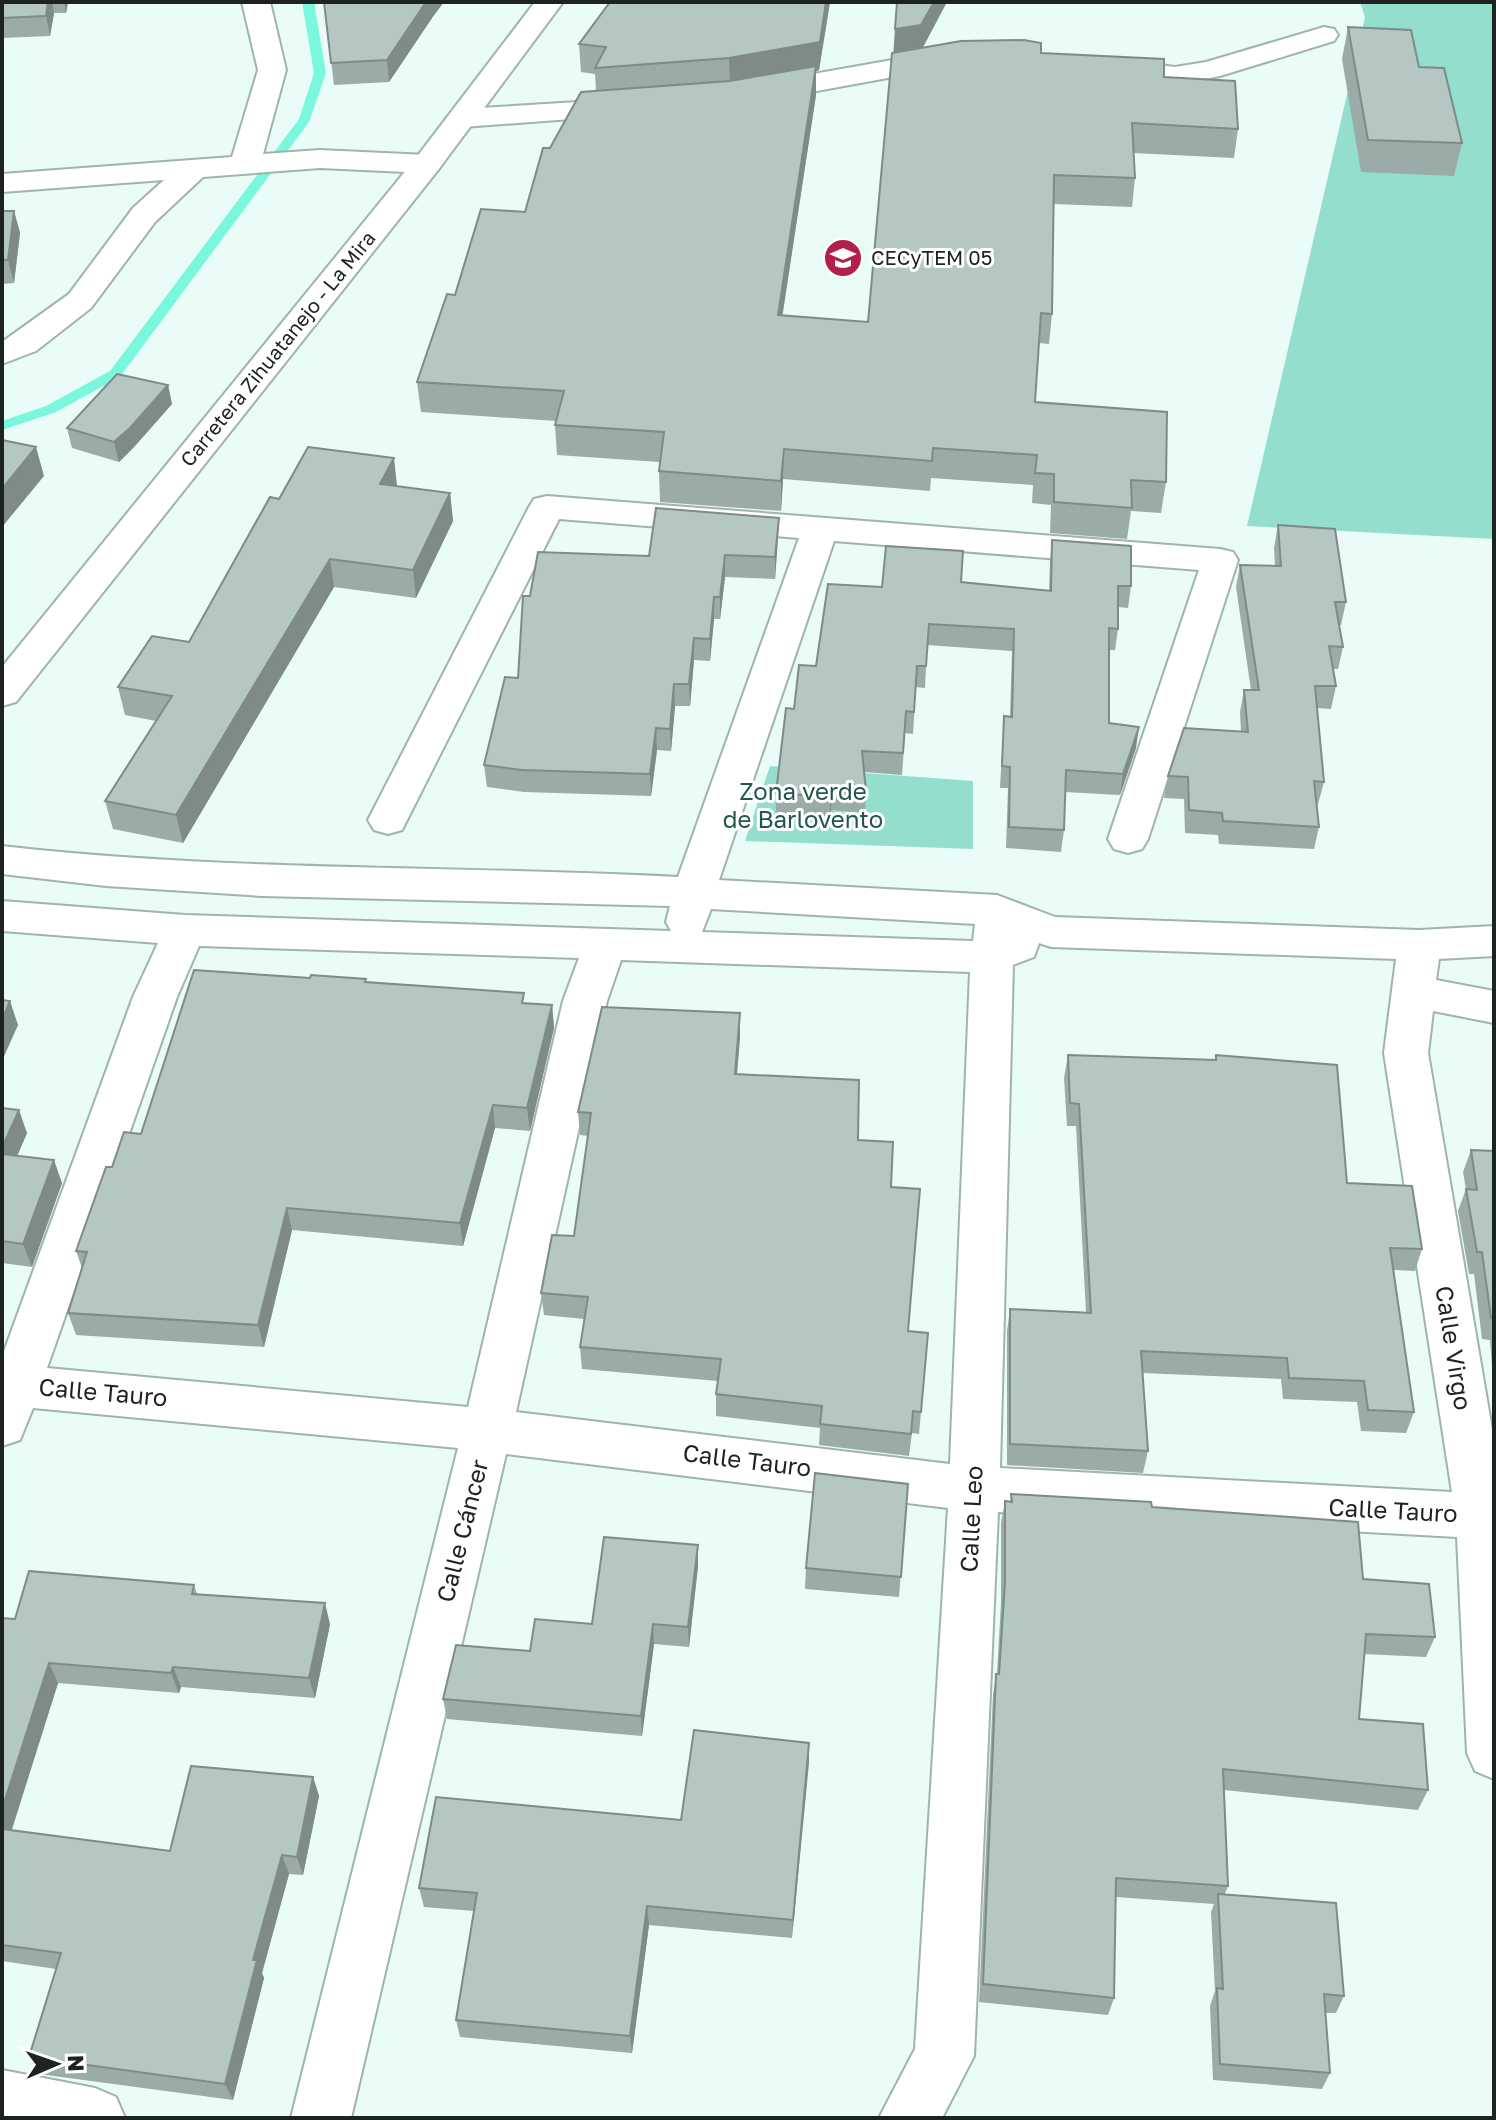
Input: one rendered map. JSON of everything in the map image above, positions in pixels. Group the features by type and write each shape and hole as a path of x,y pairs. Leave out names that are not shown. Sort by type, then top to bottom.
{"main road":[{"path":"250,164 272,70 256,2"},
{"name":"Carretera Zihuatanejo - La Mira","path":"2,693 427,164 549,2"},
{"path":"1075,63 1175,76 1210,70 1324,35"},
{"path":"730,98 911,64 975,58"},
{"path":"463,118 654,105"},
{"path":"2,183 320,159 427,164"},
{"path":"2,354 24,344 80,301 144,215 194,169"},
{"path":"388,820 547,507 1220,560 1128,839"},
{"path":"681,949 693,894 820,530"},
{"path":"2,860 106,872 262,881 604,888 693,894 995,934"},
{"path":"2,916 185,930 681,949 1051,932 1416,968 1494,1007"},
{"path":"8,1398 155,997 185,930"},
{"name":"Calle Leo","path":"909,2118 944,2056 974,1489 995,934"},
{"path":"1416,968 1494,941"},
{"name":"Calle Cáncer","path":"321,2118 487,1430 585,1001 606,944"},
{"name":"Calle Virgo","path":"1416,968 1406,1053 1487,1516 1494,1753"},
{"name":"Calle Tauro","path":"8,1398 487,1430 974,1489 1487,1516"},
{"path":"2,2100 95,2118"}],"green space":[{"path":"1360,2 1494,2 1494,539 1247,526 1365,17"},
{"name":"Zona verde de Barlovento","path":"770,766 973,781 973,849 745,841"}],"building":[{"path":"2,2 48,2 46,16 2,18"},
{"path":"324,2 426,2 387,60 331,63"},
{"path":"610,2 826,2 820,42 729,58 595,68 606,47 579,44"},
{"path":"897,2 934,2 921,25 895,29"},
{"path":"1348,27 1411,30 1419,67 1444,68 1462,143 1368,140"},
{"name":"CECyTEM 05","path":"1024,40 1041,43 1041,53 1164,59 1164,77 1235,81 1238,129 1132,123 1135,178 1054,175 1052,314 1041,313 1035,402 1167,412 1166,482 1131,480 1132,508 1054,502 1054,474 1035,473 1037,455 933,448 932,461 784,449 781,481 659,471 664,432 555,425 564,391 417,382 447,294 455,295 481,209 525,212 543,148 550,148 581,92 730,81 816,66 778,315 868,322 892,53 961,41"},
{"path":"2,211 14,211 8,260 2,260"},
{"path":"117,374 168,385 114,442 67,428"},
{"path":"2,440 36,447 2,489"},
{"path":"308,447 394,458 380,484 450,493 413,570 330,559 176,815 105,801 172,696 118,687 152,636 189,642 270,497 279,499"},
{"path":"656,508 779,518 775,557 725,555 720,597 714,597 710,639 694,638 689,684 674,684 670,729 656,728 650,774 522,770 484,765 505,677 518,678 523,596 530,596 538,552 649,556"},
{"path":"1278,525 1335,529 1346,602 1335,602 1343,647 1329,646 1336,686 1315,686 1324,782 1314,781 1319,827 1223,821 1222,813 1189,810 1188,777 1168,776 1184,728 1248,732 1244,690 1259,690 1240,565 1281,566"},
{"path":"1052,540 1131,546 1131,586 1118,586 1118,629 1109,628 1109,723 1139,727 1123,774 1066,770 1064,830 1009,827 1010,767 1002,766 1004,716 1012,717 1014,629 929,624 926,666 917,666 914,712 906,711 903,753 862,751 866,791 832,788 830,797 776,793 786,708 794,709 799,665 816,666 828,584 882,587 886,546 963,551 961,582 1051,591"},
{"path":"194,970 310,978 311,975 366,979 365,982 524,993 522,1003 552,1005 527,1108 493,1105 460,1223 287,1208 258,1325 68,1313 87,1252 76,1251 106,1167 112,1167 124,1132 141,1134"},
{"path":"2,1000 10,1001 2,1020"},
{"path":"602,1007 740,1013 735,1074 859,1080 858,1140 893,1142 891,1187 920,1189 908,1331 928,1333 921,1412 913,1411 911,1434 820,1424 822,1406 716,1394 721,1359 580,1347 588,1297 541,1293 552,1235 574,1236 591,1113 578,1112"},
{"path":"1068,1055 1216,1060 1216,1055 1337,1065 1347,1183 1412,1186 1422,1249 1390,1248 1414,1412 1368,1410 1364,1381 1289,1378 1287,1358 1141,1351 1148,1451 1010,1444 1010,1309 1091,1313 1079,1104 1070,1103"},
{"path":"2,1108 19,1110 2,1148"},
{"path":"1471,1150 1494,1151 1494,1318 1491,1318 1482,1252 1477,1252 1466,1189 1477,1190"},
{"path":"2,1154 54,1160 23,1244 2,1241"},
{"path":"815,1473 908,1484 901,1577 806,1568"},
{"path":"1011,1494 1151,1502 1152,1507 1358,1522 1363,1579 1429,1584 1435,1637 1366,1634 1359,1719 1423,1724 1428,1790 1223,1769 1228,1886 1116,1878 1114,1998 983,1984 996,1674 999,1674 1005,1582 1005,1501 1012,1502"},
{"path":"604,1537 698,1545 688,1627 653,1624 641,1716 443,1699 456,1645 530,1651 535,1619 592,1624"},
{"path":"29,1571 194,1585 192,1594 325,1603 309,1678 173,1667 171,1673 49,1663 2,1809 2,1618 15,1619"},
{"path":"694,1730 809,1743 793,1920 647,1906 630,2036 456,2020 477,1893 419,1888 436,1797 681,1820"},
{"path":"191,1766 313,1777 297,1857 282,1855 253,1960 257,1960 225,2084 29,2057 61,1953 2,1945 2,1829 170,1851"},
{"path":"1218,1894 1336,1903 1344,1996 1324,1994 1330,2073 1220,2064 1217,1988 1223,1989"}],"waterway":[{"path":"2,426 51,409 115,374 305,119 320,73 308,2"}],"place":[{"name":"CECyTEM 05","path":"843,258"}]}
